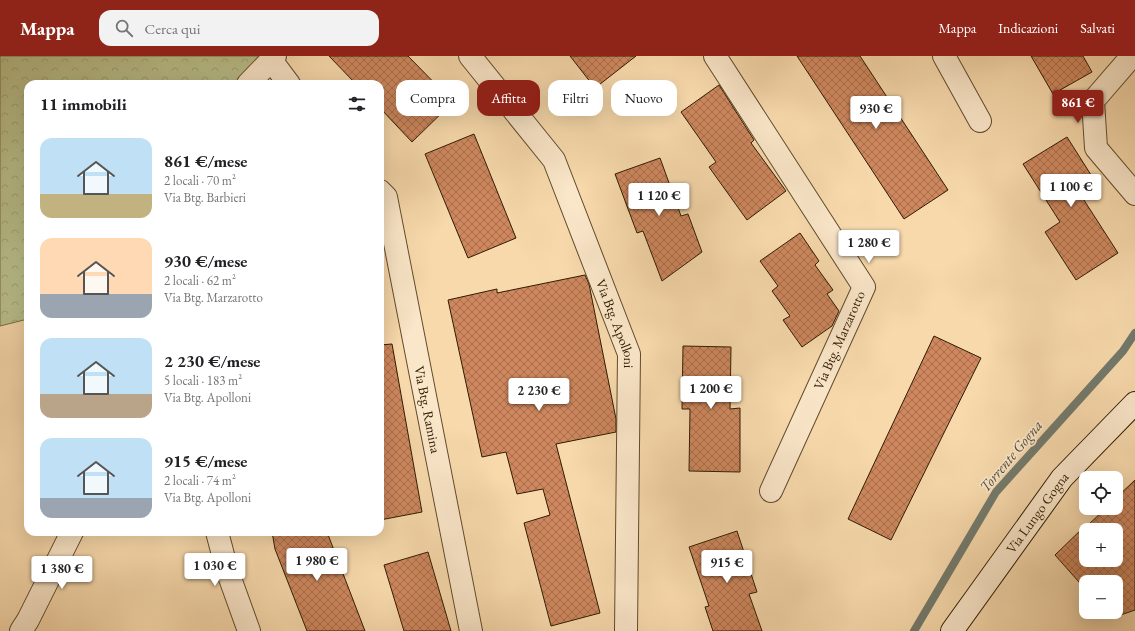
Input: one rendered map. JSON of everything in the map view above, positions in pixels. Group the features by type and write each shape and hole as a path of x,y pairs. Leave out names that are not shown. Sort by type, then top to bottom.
{"street":[{"name":"Via Btg. Apolloni","path":"470,56 554,160 629,354 626,631"},
{"name":"Via Btg. Marzarotto","path":"716,56 864,287 771,491"},
{"path":"944,56 980,121"},
{"path":"1132,56 1093,101 1096,148 1135,194"},
{"path":"252,80 273,58 287,80"},
{"name":"Via Btg. Ramina","path":"384,196 386,198 471,631"},
{"name":"Via Lungo Gogna","path":"952,631 1062,478 1135,404"},
{"path":"21,631 70,536"},
{"path":"218,536 227,570 249,631"}],"green space":[{"path":"0,56 277,56 254,80 24,80 24,320 0,326"}],"building":[{"path":"329,56 408,56 431,80 396,80 396,116 439,116 412,142 384,112 384,80 352,80"},
{"path":"570,56 636,56 603,82 603,80 589,80"},
{"path":"797,56 860,56 948,190 904,219"},
{"path":"1031,56 1083,56 1092,72 1053,94"},
{"path":"719,85 754,140 751,143 786,191 747,220 709,167 716,162 681,112"},
{"path":"474,134 516,238 468,258 425,154"},
{"path":"1067,137 1098,186 1082,197 1118,253 1076,280 1045,232 1060,222 1023,164"},
{"path":"660,158 681,216 688,214 702,252 662,281 643,231 637,233 615,174"},
{"path":"800,233 819,261 815,265 833,290 827,294 839,311 832,326 802,347 783,320 790,316 772,291 778,286 760,261"},
{"path":"585,275 589,284 616,419 616,432 556,444 600,613 551,626 524,523 550,515 543,489 517,494 506,452 482,457 448,300 497,289 497,293"},
{"path":"934,336 981,358 891,540 848,519"},
{"path":"392,344 422,512 384,519 384,345"},
{"path":"683,346 731,347 730,409 740,408 740,472 689,471 690,409 682,409"},
{"path":"1135,480 1135,610 1123,614 1123,575 1079,575 1079,582 1055,555 1079,532 1079,567 1123,567 1123,523 1090,523 1099,515 1123,515 1123,491"},
{"path":"737,531 757,592 749,594 762,631 713,631 705,607 709,606 689,547"},
{"path":"273,536 329,536 365,631 307,631 275,549"},
{"path":"428,552 451,631 404,631 384,565"}],"waterway":[{"name":"Torrente Gogna","path":"914,631 996,492 1123,351 1135,333"}]}
